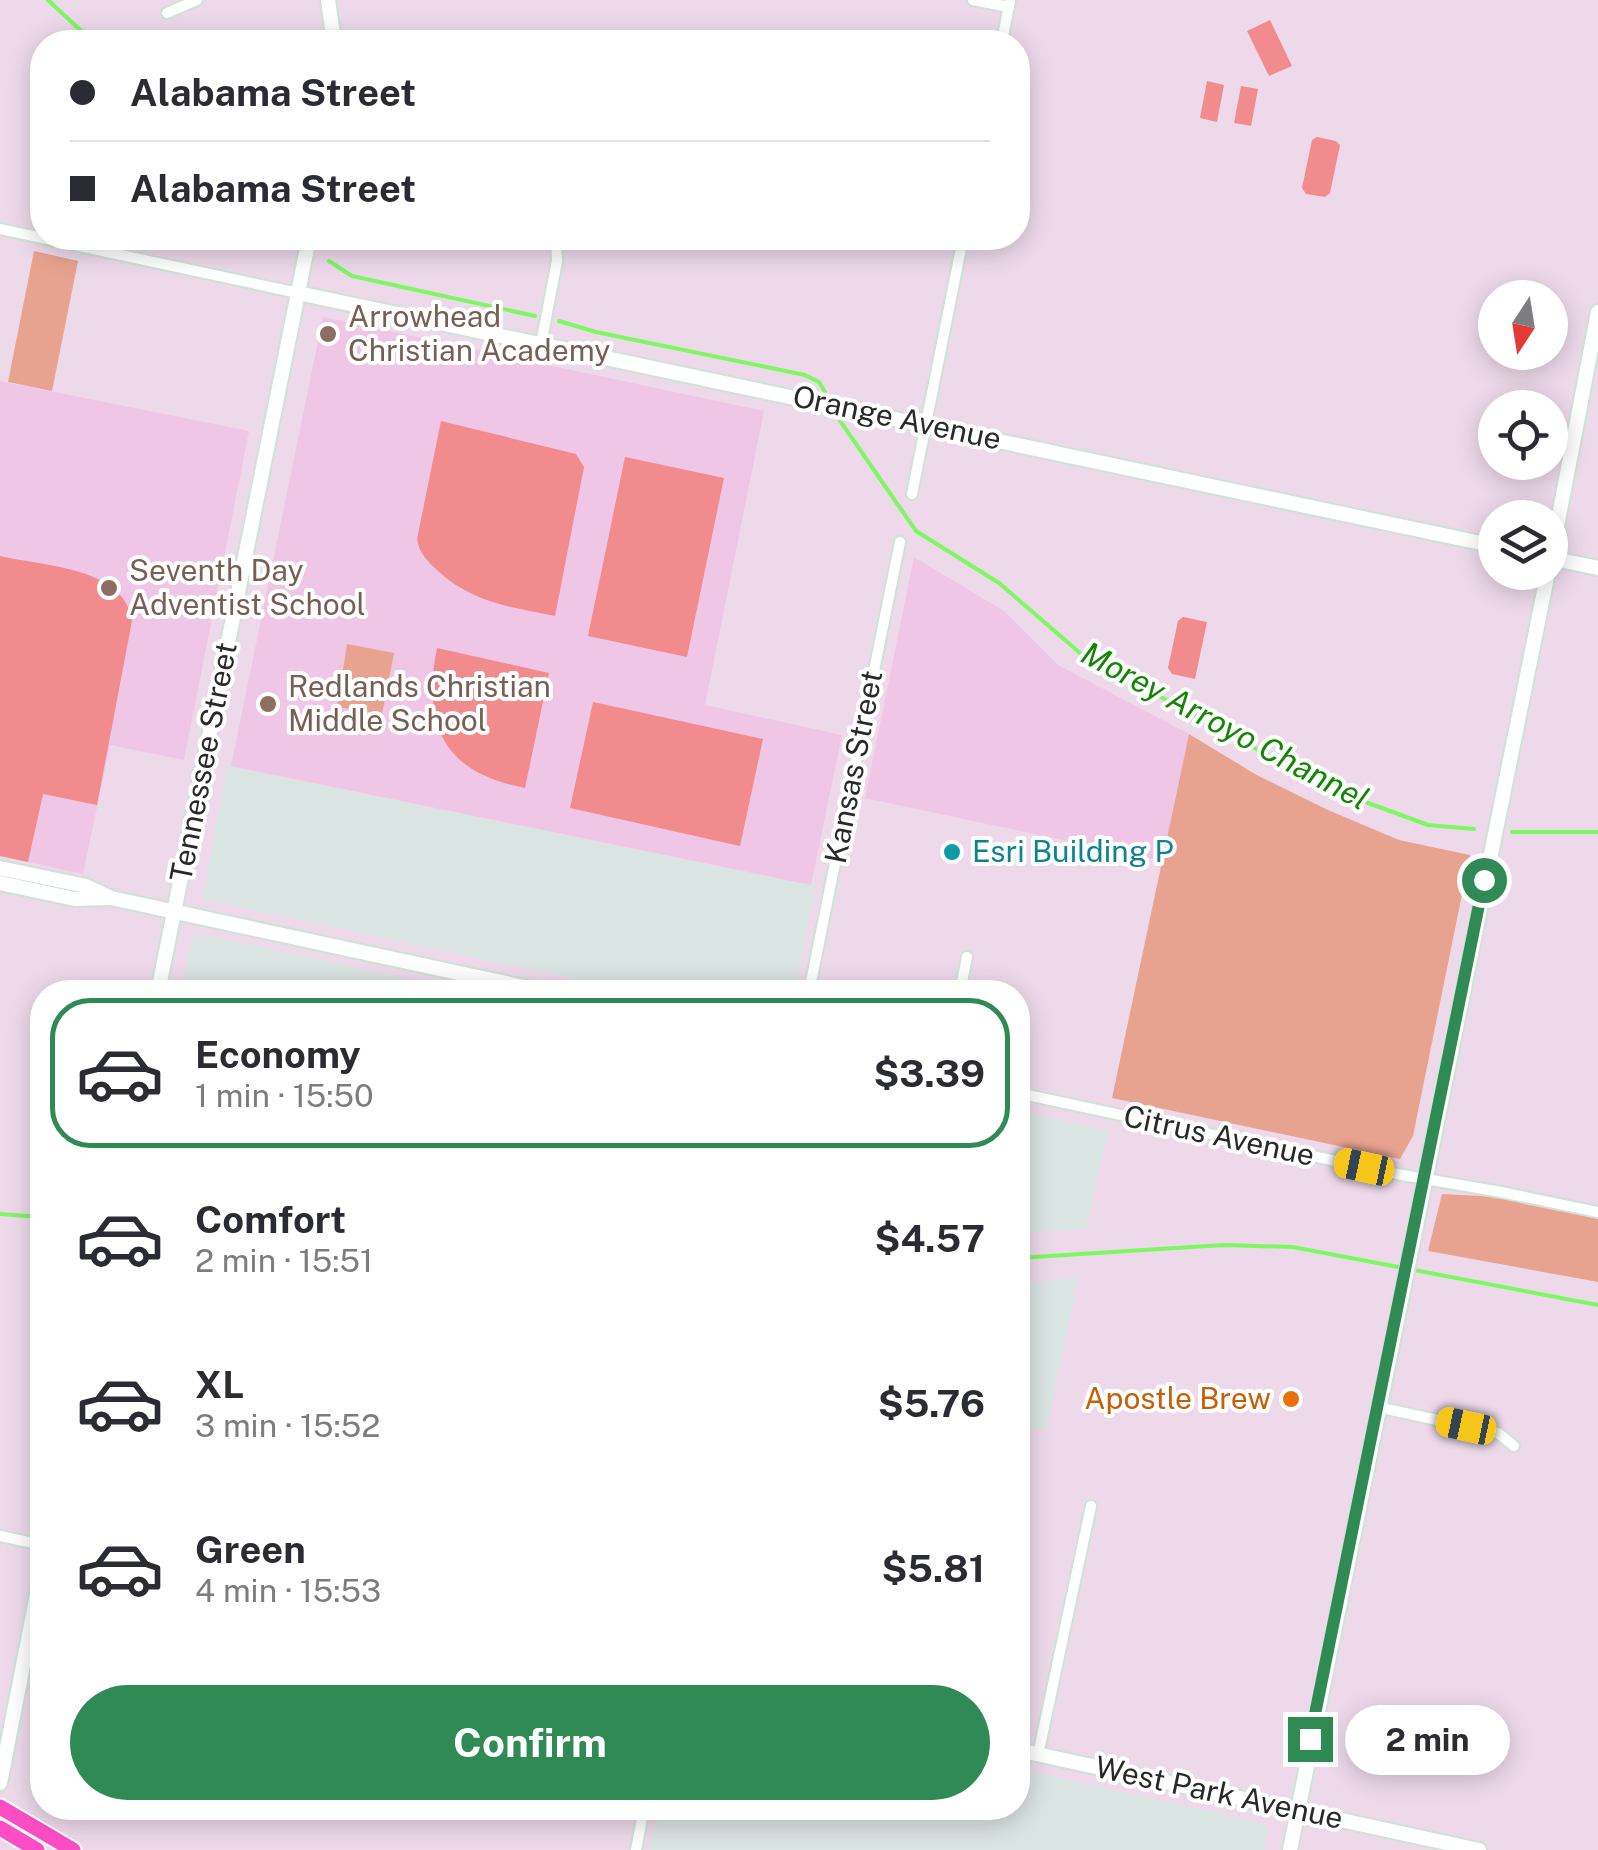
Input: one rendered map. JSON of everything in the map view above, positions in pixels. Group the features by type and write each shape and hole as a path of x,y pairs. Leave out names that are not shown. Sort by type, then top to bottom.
{"main road":[{"path":"328,0 332,30"},
{"name":"Tennessee Street","path":"160,980 307,250"},
{"name":"Orange Avenue","path":"298,293 1478,542"},
{"path":"1562,500 1598,312"},
{"path":"1568,563 1598,568"},
{"path":"1290,1850 1544,590"},
{"path":"0,868 86,886 110,898"},
{"path":"0,883 74,899 110,898 492,980"},
{"path":"0,1784 30,1630"},
{"name":"West Park Avenue","path":"1030,1753 1479,1850"},
{"path":"0,1806 73,1850"},
{"path":"0,1828 37,1850"}],"street":[{"path":"166,13 197,0"},
{"path":"973,0 1010,4 1005,30"},
{"path":"0,229 30,235"},
{"path":"98,250 298,293"},
{"path":"541,344 556,250"},
{"path":"912,494 961,250"},
{"name":"Kansas Street","path":"810,980 900,542"},
{"path":"962,980 966,956"},
{"name":"Citrus Avenue","path":"1030,1097 1598,1212"},
{"path":"1377,1407 1498,1433 1514,1446"},
{"path":"1038,1755 1091,1506"},
{"path":"0,1536 30,1542"},
{"path":"636,1850 642,1820"}],"shaded area":[{"path":"1270,20 1292,66 1269,76 1247,31"},
{"path":"1207,81 1224,85 1217,122 1200,118"},
{"path":"1241,86 1258,89 1251,126 1234,123"},
{"path":"1317,137 1340,145 1330,193 1325,197 1306,194 1302,188 1312,140"},
{"path":"34,251 78,261 52,391 8,382"},
{"path":"323,317 764,411 705,705 842,735 811,885 231,766"},
{"name":"Seventh Day Adventist School","path":"0,381 249,431 184,760 110,745 83,874 0,856"},
{"path":"441,421 576,454 584,467 555,616 479,597 451,582 422,553 417,539"},
{"path":"625,457 724,478 687,657 588,636"},
{"path":"0,556 98,579 126,603 132,621 97,805 43,794 28,862 0,856"},
{"path":"914,557 1004,611 1058,665 1189,734 1162,861 865,798"},
{"path":"1183,617 1207,622 1195,679 1172,674 1168,668 1178,621"},
{"path":"347,644 394,653 382,714 337,707"},
{"path":"437,648 549,673 525,788 475,771 445,742 433,701"},
{"path":"593,702 763,739 740,846 570,808"},
{"path":"1189,734 1255,774 1328,810 1399,840 1470,855 1413,1136 1400,1159 1112,1098"},
{"path":"227,766 816,886 797,980 582,980 203,899"},
{"path":"197,933 414,980 183,980 192,937"},
{"path":"1030,1114 1108,1130 1086,1228 1030,1233"},
{"path":"1442,1194 1499,1197 1598,1219 1598,1282 1428,1251"},
{"path":"1078,1278 1046,1431 1030,1428 1030,1282"},
{"path":"1030,1772 1263,1823 1268,1830 1264,1850 649,1850 655,1820 1030,1820"}],"waterway":[{"name":"Morey Arroyo Channel","path":"48,0 80,30"},
{"name":"Morey Arroyo Channel","path":"329,261 352,276 535,316"},
{"name":"Morey Arroyo Channel","path":"559,321 805,375 819,382 825,392"},
{"name":"Morey Arroyo Channel","path":"834,412 916,531 999,583 1080,653 1352,797 1428,825 1474,829"},
{"name":"Morey Arroyo Channel","path":"1512,832 1598,832"},
{"path":"0,1214 30,1216"},
{"path":"1030,1257 1223,1245 1293,1247 1598,1305"}],"place":[{"name":"Arrowhead Christian Academy","path":"328,334"},
{"name":"Seventh Day Adventist School","path":"109,588"},
{"name":"Redlands Christian Middle School","path":"268,704"},
{"name":"Esri Building P","path":"952,852"},
{"name":"Apostle Brew","path":"1291,1399"}],"route":[{"path":"1310,1739 1484,880"}]}
